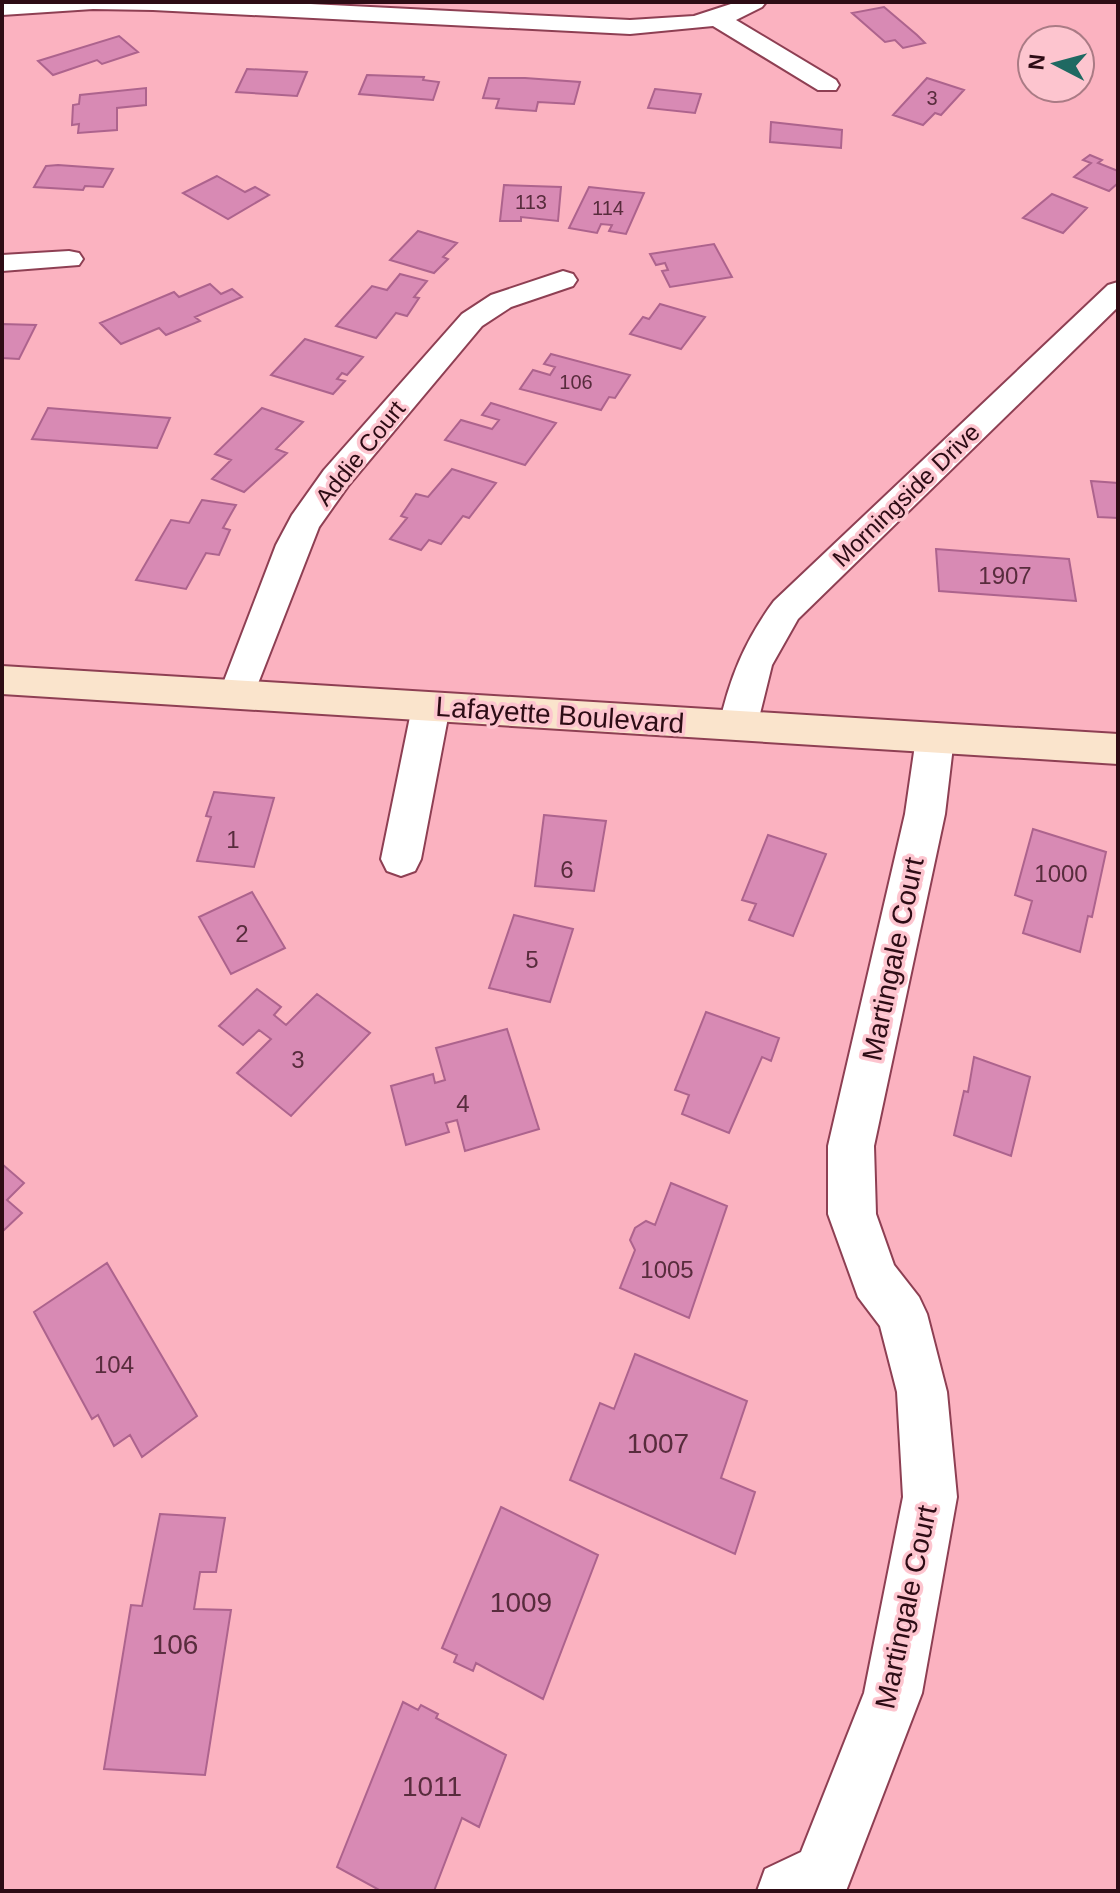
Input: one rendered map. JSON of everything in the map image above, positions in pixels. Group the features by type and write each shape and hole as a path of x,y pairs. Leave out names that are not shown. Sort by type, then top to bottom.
{"main road":[{"name":"Lafayette Boulevard","path":"2,680 1118,749"}],"street":[{"path":"2,8 93,2 153,3 630,27 663,26 716,18 754,2"},
{"path":"716,18 827,85"},
{"path":"2,263 69,259"},
{"name":"Addie Court","path":"237,694 293,545 304,523 336,478 472,320 501,301 563,280"},
{"name":"Morningside Drive","path":"738,726 747,675 766,637 786,610 1118,291"},
{"path":"401,859 431,707"},
{"name":"Martingale Court","path":"787,1891 823,1873 893,1693 930,1497 922,1392 902,1314 875,1280 852,1214 851,1146 925,814 935,738"}],"building":[{"path":"884,7 925,43 903,48 895,40 885,42 852,13"},
{"path":"119,36 138,52 102,64 97,60 53,75 38,61"},
{"path":"247,69 307,72 297,96 236,92"},
{"path":"367,75 424,77 423,80 439,82 433,100 359,94"},
{"path":"489,78 580,82 574,104 538,102 536,111 496,108 499,99 483,98"},
{"path":"927,78 964,90 941,115 935,113 923,125 893,115"},
{"path":"146,88 146,105 117,108 117,130 78,133 79,124 72,125 73,105 79,104 80,95"},
{"path":"655,89 701,94 695,113 648,108"},
{"path":"771,122 842,130 841,148 770,142"},
{"path":"1090,155 1102,160 1098,163 1118,171 1118,183 1109,191 1074,177 1091,163 1083,160"},
{"path":"46,166 113,169 103,187 85,186 83,190 34,187"},
{"path":"217,176 245,192 255,187 269,195 228,219 183,193"},
{"path":"504,185 561,187 558,221 521,217 521,221 500,221"},
{"path":"589,187 644,193 626,234 609,231 612,225 601,224 597,233 569,228"},
{"path":"1052,194 1087,208 1063,233 1023,218"},
{"path":"418,231 457,243 443,257 448,259 434,273 390,260"},
{"path":"714,244 732,277 670,287 662,271 668,270 665,263 656,265 650,254"},
{"path":"400,274 427,281 414,297 419,298 407,316 396,313 376,338 336,326 372,286 387,290"},
{"path":"210,284 221,294 232,289 242,297 195,317 200,321 166,335 159,328 121,344 100,323 174,292 179,297"},
{"path":"660,304 705,317 681,349 630,334 643,317 649,319"},
{"path":"2,324 36,325 19,359 2,358"},
{"path":"305,339 363,357 347,375 342,373 337,379 345,381 333,394 271,375"},
{"path":"551,354 630,375 615,398 609,397 601,410 520,389 533,370 550,375 555,367 544,364"},
{"path":"491,403 556,423 525,465 445,440 461,420 492,429 499,420 482,415"},
{"path":"48,408 170,418 157,448 32,439"},
{"path":"262,408 303,422 276,449 287,453 244,492 212,479 231,460 215,454"},
{"path":"452,469 496,483 469,518 463,516 441,544 429,540 421,550 390,539 407,518 401,516 416,494 428,497"},
{"path":"1091,481 1118,483 1118,518 1098,517"},
{"path":"202,500 236,505 223,528 230,530 219,555 206,553 186,589 136,580 171,520 189,523"},
{"path":"936,549 1069,559 1076,601 939,591"},
{"path":"214,792 274,798 254,867 197,861 211,817 206,816"},
{"path":"544,815 606,821 594,891 535,886"},
{"path":"1033,829 1106,852 1092,917 1088,916 1080,952 1023,933 1032,901 1015,895"},
{"path":"768,835 826,854 793,936 749,920 756,904 742,900"},
{"path":"252,892 285,948 231,974 199,917"},
{"path":"514,915 573,929 550,1002 489,988"},
{"path":"257,989 281,1007 274,1015 286,1025 317,994 370,1033 291,1116 237,1073 271,1039 259,1030 243,1045 219,1026"},
{"path":"706,1012 779,1038 771,1061 762,1057 729,1133 682,1114 689,1095 675,1090"},
{"path":"507,1029 539,1129 465,1151 457,1120 446,1123 449,1132 406,1145 391,1086 433,1074 435,1083 445,1080 436,1048"},
{"path":"974,1057 1030,1077 1011,1156 954,1135 964,1091 968,1092"},
{"path":"2,1164 24,1183 7,1200 22,1213 2,1232"},
{"path":"671,1183 727,1206 689,1318 620,1288 635,1250 630,1240 635,1228 646,1221 655,1225"},
{"path":"107,1263 197,1416 142,1457 130,1435 114,1446 98,1415 92,1419 34,1312"},
{"path":"635,1354 747,1401 721,1478 755,1492 735,1554 570,1480 600,1403 614,1409"},
{"path":"501,1507 598,1555 543,1699 476,1663 473,1671 454,1662 457,1655 442,1648"},
{"path":"160,1514 225,1518 216,1572 200,1572 194,1609 231,1610 205,1775 104,1769 131,1605 142,1606"},
{"path":"403,1702 418,1710 421,1705 438,1714 436,1718 506,1755 479,1827 462,1818 434,1891 381,1891 337,1867"}]}
